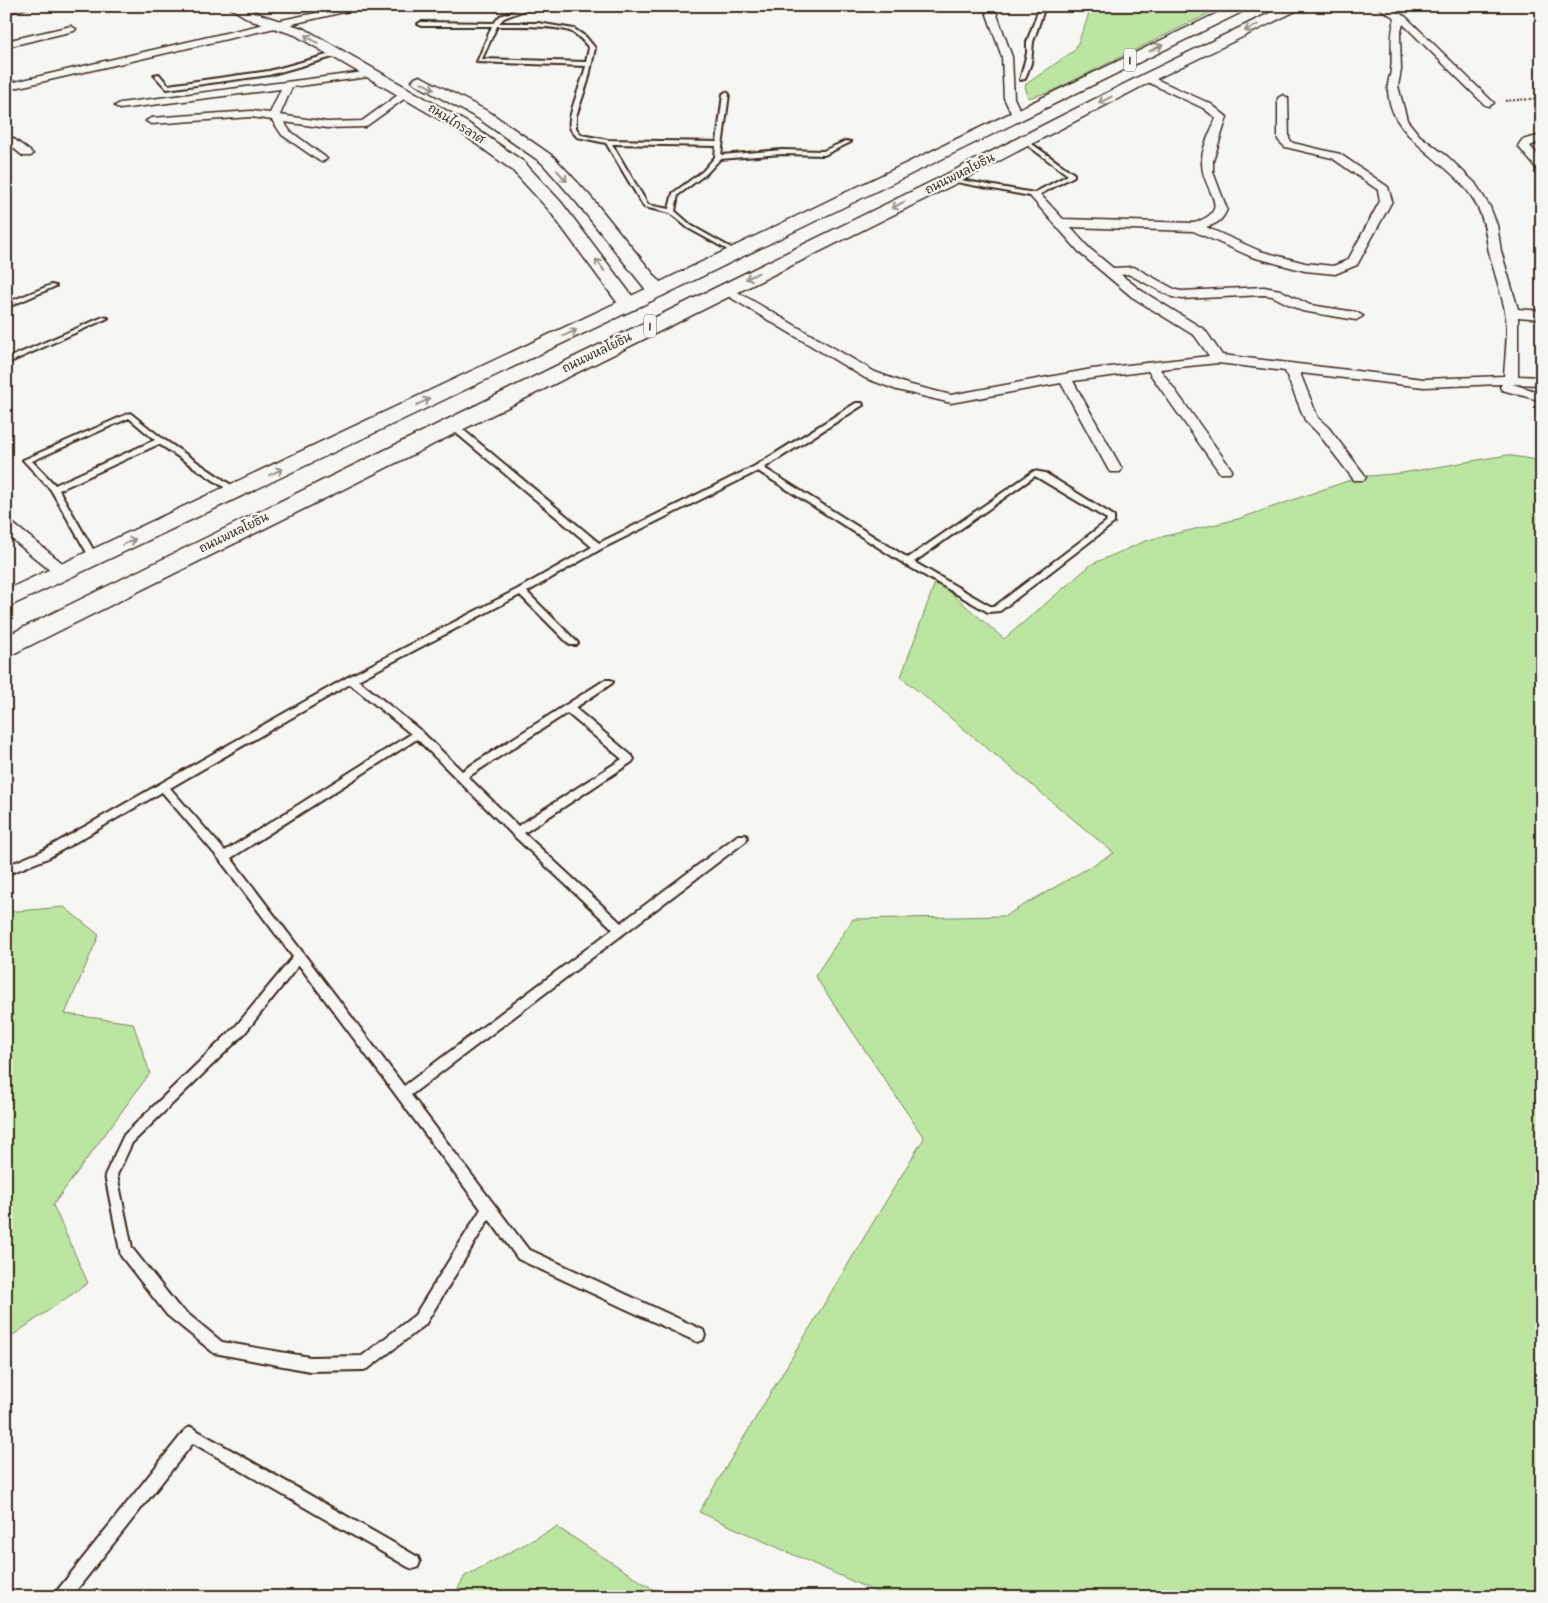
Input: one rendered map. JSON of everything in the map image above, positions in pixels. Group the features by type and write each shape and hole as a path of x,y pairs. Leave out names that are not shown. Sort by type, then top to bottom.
{"main road":[{"name":"ถนนไกรลาศ","path":"234,6 257,18 300,32 462,126 518,166 560,213 628,305"},
{"path":"265,6 277,12 310,19 332,30"},
{"name":"ถนนพหลโยธิน","path":"6,600 658,291 1243,6"},
{"name":"ถนนพหลโยธิน","path":"6,647 949,180 1147,78 1295,6"},
{"name":"ถนนไกรลาศ","path":"407,74 486,116 548,160 584,200 658,291"}],"street":[{"path":"6,11 27,6"},
{"path":"6,87 277,24 310,19 332,10 365,6"},
{"path":"990,6 1007,57 1009,98 1017,115"},
{"path":"1381,6 1400,17 1490,103"},
{"path":"1400,17 1395,35 1396,70 1393,86 1396,103 1402,120 1415,137 1444,159 1471,185 1484,207 1491,225 1495,251 1512,313 1511,380"},
{"path":"6,44 71,29"},
{"path":"120,106 372,74"},
{"path":"1062,223 1195,227 1215,220 1222,214 1223,208 1210,180 1207,161 1222,117 1207,106 1147,78"},
{"path":"274,116 288,84"},
{"path":"151,121 251,114 274,116 327,126 365,124 371,122 406,94"},
{"path":"1195,227 1256,254 1306,267 1335,270 1353,262 1386,201 1384,189 1336,156 1289,145 1284,140 1283,98"},
{"path":"274,116 286,132 321,159"},
{"path":"6,136 26,154"},
{"path":"1542,138 1526,142 1524,146 1542,168"},
{"path":"1035,195 1086,251 1137,294 1200,333 1218,359"},
{"path":"1110,272 1130,270 1172,293 1182,295 1264,291 1275,293 1307,308 1356,316"},
{"path":"724,290 870,375 910,389 951,399 1092,373 1218,359 1424,383 1511,380 1542,381"},
{"path":"1512,313 1542,315"},
{"path":"1152,366 1224,470"},
{"path":"1291,368 1312,420 1323,430 1359,477"},
{"path":"1065,378 1115,468"},
{"path":"1485,381 1542,397"},
{"path":"6,526 64,573"}],"lane":[{"path":"533,6 502,17 495,25 479,61 588,64"},
{"path":"1022,79 1030,53 1030,42 1043,6"},
{"path":"421,24 538,25 572,30 584,38 592,48 585,81 573,116 573,128 579,136 608,142 720,144"},
{"path":"157,75 167,87 269,73 338,54"},
{"path":"672,212 675,194 706,172 718,157 726,94"},
{"path":"949,180 1035,195 1072,175 1025,141"},
{"path":"608,142 646,206 672,212 690,227 737,253"},
{"path":"718,157 782,152 824,153 848,142"},
{"path":"6,306 53,286"},
{"path":"6,362 105,318"},
{"path":"6,871 44,854 351,679 521,591 598,547 758,468 859,405"},
{"path":"94,558 54,489 27,460 130,415 160,442 236,491"},
{"path":"452,425 598,547"},
{"path":"54,489 160,442"},
{"path":"758,468 907,563 988,609 997,609 1110,523 1111,518 1042,475 1034,473 907,563"},
{"path":"521,591 573,643"},
{"path":"351,679 418,734 517,832 620,929"},
{"path":"462,776 608,682"},
{"path":"517,832 629,758 568,708"},
{"path":"224,857 418,734"},
{"path":"163,787 224,857 523,1254 698,1335"},
{"path":"402,1094 742,838"},
{"path":"299,957 240,1030 128,1139 111,1175 126,1250 172,1310 219,1348 310,1364 364,1363 420,1320 488,1209"},
{"path":"60,1597 191,1434 412,1562"}],"path":[{"path":"1490,103 1542,98"}],"green space":[{"path":"1090,6 1224,6 1050,92 1028,98 1025,85 1075,50 1087,20"},
{"path":"1507,455 1542,461 1542,1597 887,1597 699,1512 924,1138 815,976 853,919 1005,916 1114,853 901,677 936,580 1004,639 1092,564 1148,540 1238,519 1359,477 1402,473"},
{"path":"64,907 99,935 65,1014 133,1023 150,1073 53,1205 88,1283 6,1340 6,912"},
{"path":"557,1527 665,1597 453,1597 465,1576"}]}
